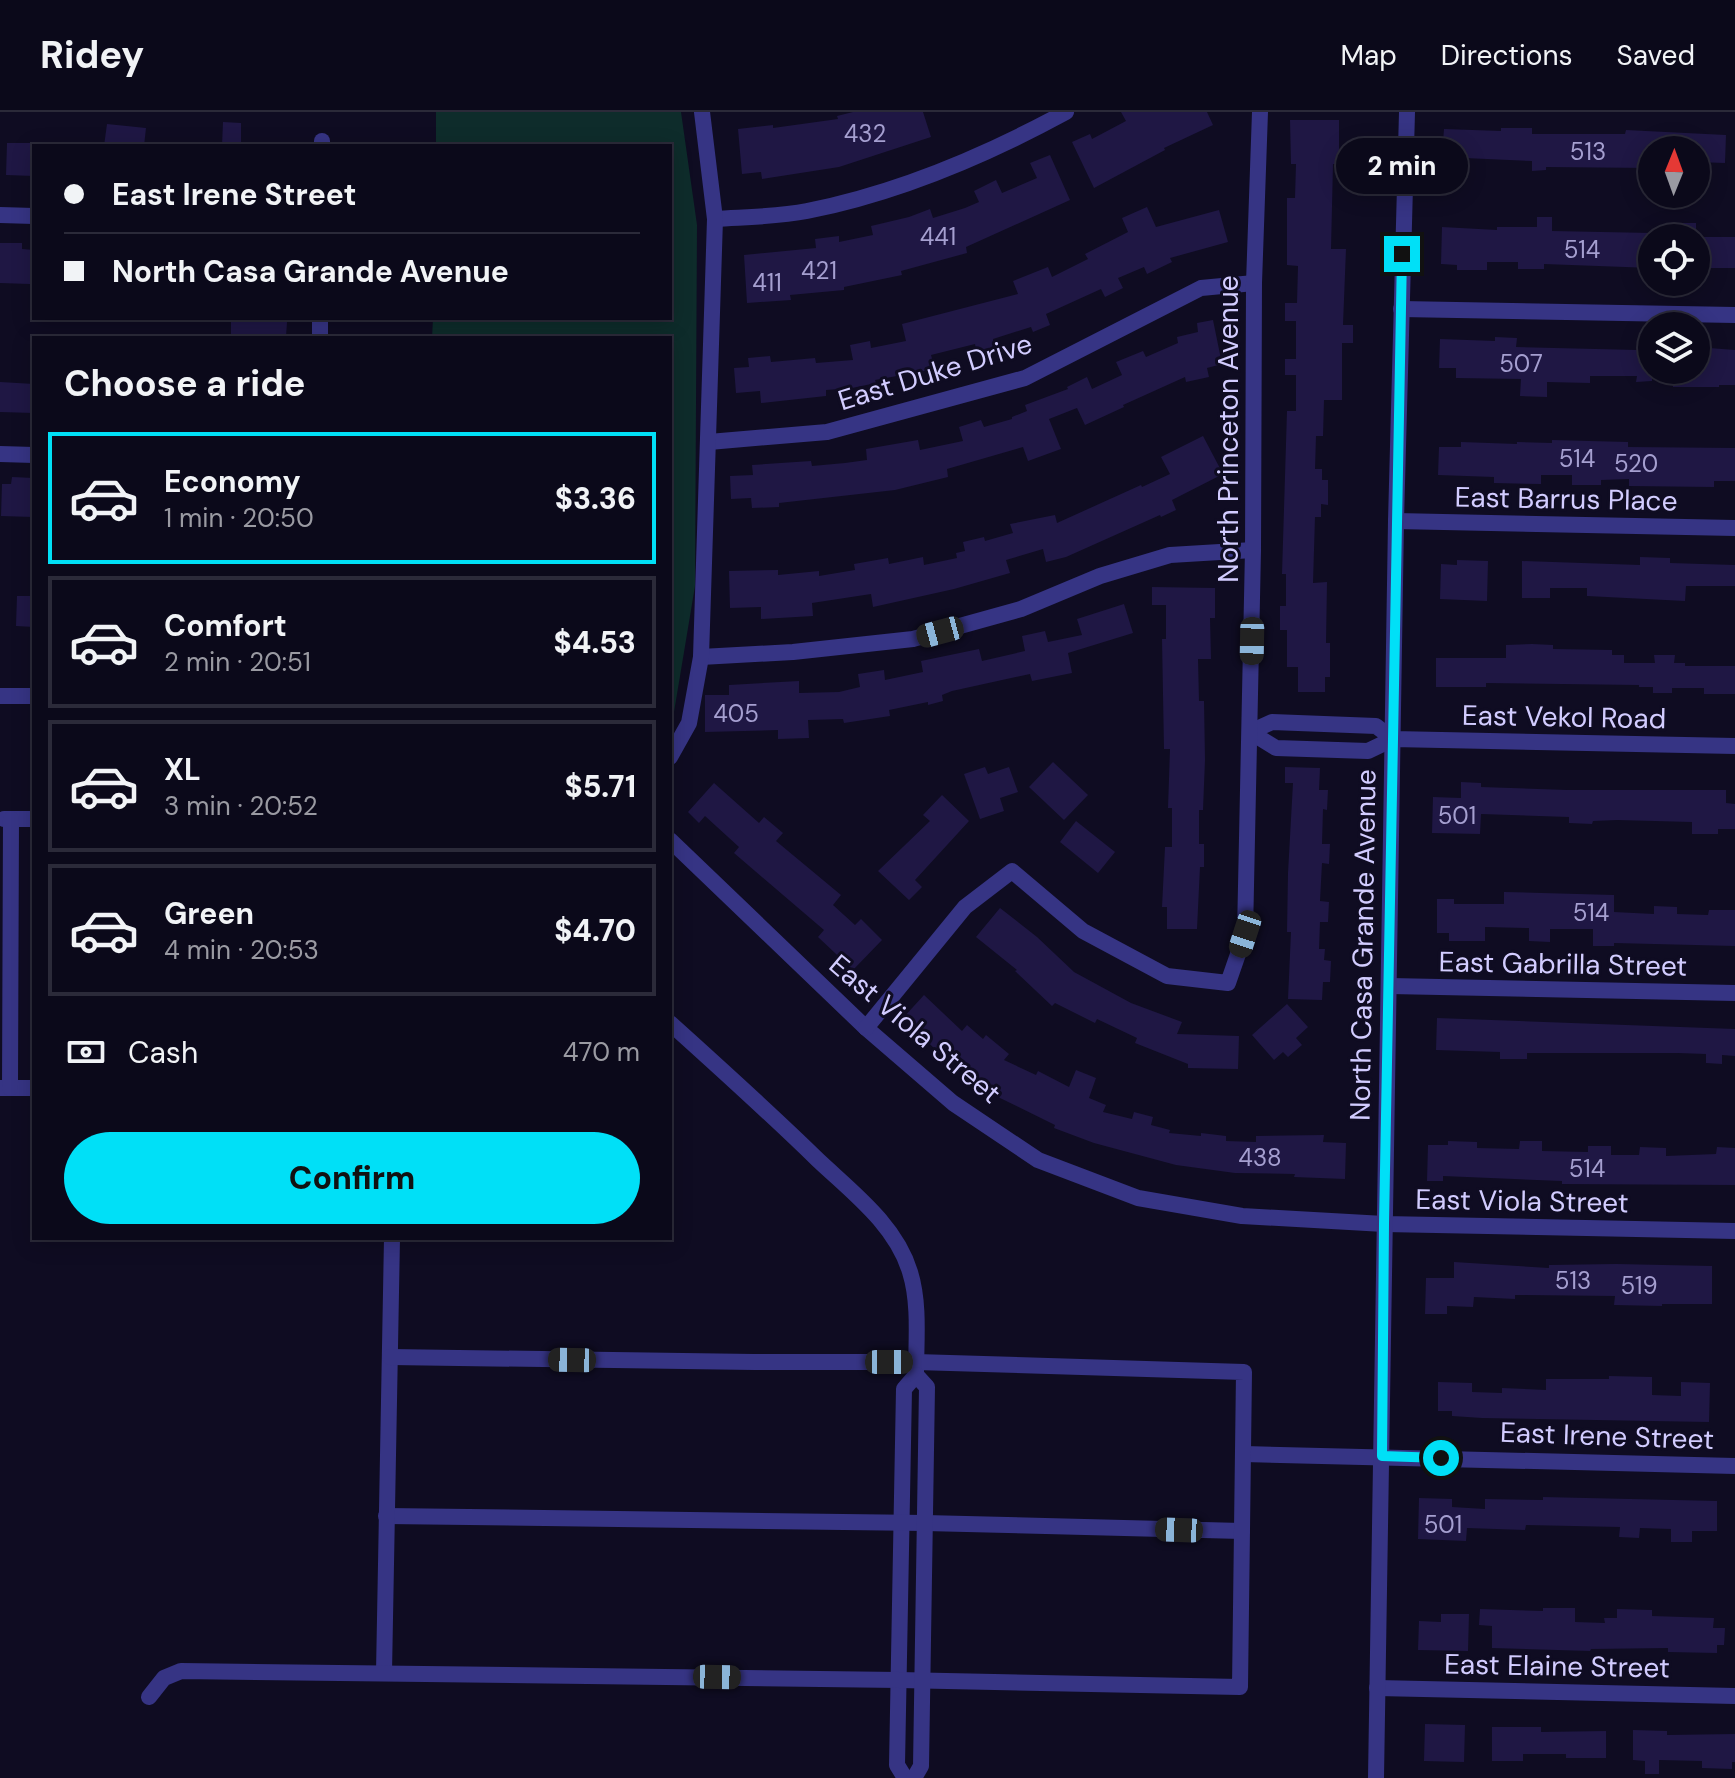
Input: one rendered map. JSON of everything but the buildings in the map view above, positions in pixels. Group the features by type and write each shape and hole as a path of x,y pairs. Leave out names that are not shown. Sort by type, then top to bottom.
{"street":[{"path":"672,753 689,723 701,657 715,219 702,112"},
{"path":"715,219 806,212 918,181 1028,133 1066,112"},
{"name":"North Princeton Avenue","path":"866,1028 965,907 1012,871 1083,931 1167,976 1228,983 1245,934 1253,550 1254,283 1260,112"},
{"name":"North Casa Grande Avenue","path":"1376,1778 1396,521 1407,112"},
{"path":"0,215 32,216"},
{"name":"East Duke Drive","path":"709,442 827,432 1011,382 1201,288 1254,283"},
{"path":"1401,309 1735,315"},
{"path":"0,454 32,455"},
{"name":"East Barrus Place","path":"1396,521 1735,528"},
{"path":"701,657 793,652 913,639 1021,609 1100,576 1170,555 1253,550"},
{"path":"0,696 32,696"},
{"name":"East Vekol Road","path":"1250,732 1272,722 1376,726 1393,739"},
{"name":"East Vekol Road","path":"1250,732 1276,748 1368,751 1393,739 1735,746"},
{"path":"32,819 6,819 5,1088 32,1088"},
{"name":"East Viola Street","path":"672,842 866,1028 953,1103 1038,1160 1138,1198 1242,1216 1384,1224 1735,1231"},
{"name":"East Gabrilla Street","path":"1390,986 1735,993"},
{"path":"672,1025 778,1121 882,1222 910,1271 915,1300 916,1368 927,1387 921,1766 914,1778"},
{"path":"384,1673 392,1240"},
{"path":"149,1697 164,1678 181,1671 1240,1687 1244,1372 390,1357"},
{"path":"905,1778 897,1765 904,1389 916,1368"},
{"name":"East Irene Street","path":"1244,1454 1735,1466"},
{"path":"386,1516 925,1523 1242,1531"},
{"name":"East Elaine Street","path":"1377,1688 1735,1696"},
{"path":"897,1737 921,1738"}],"green space":[{"path":"436,112 681,112 697,225 695,586 672,716 672,336 432,336 433,320 672,320 672,144 436,144"}],"route":[{"path":"1402,254 1382,1456 1441,1458"}]}
